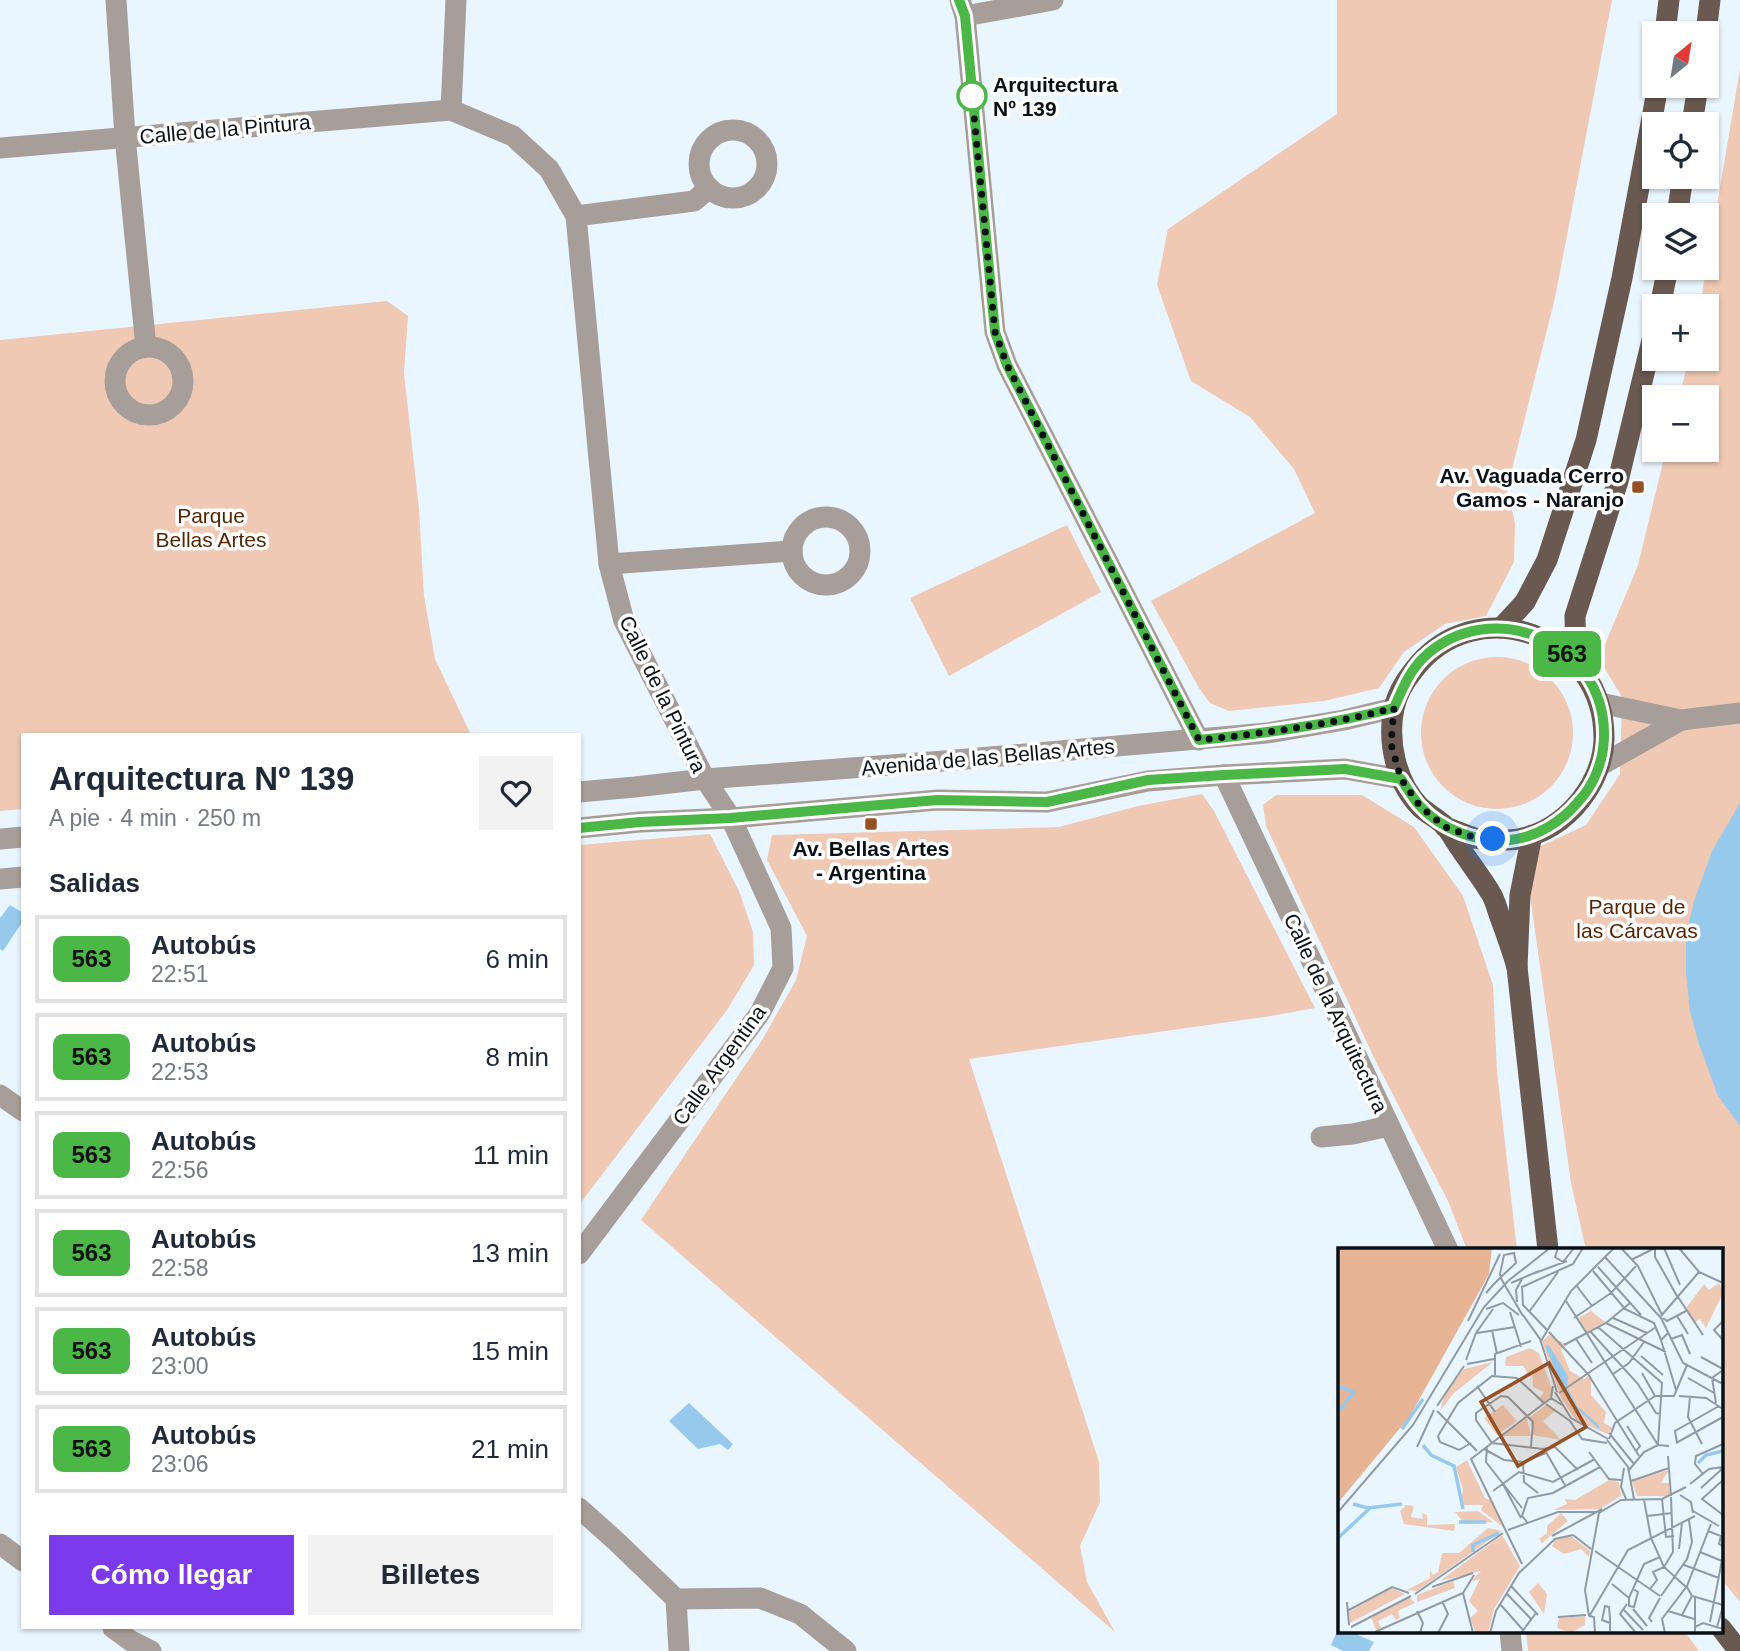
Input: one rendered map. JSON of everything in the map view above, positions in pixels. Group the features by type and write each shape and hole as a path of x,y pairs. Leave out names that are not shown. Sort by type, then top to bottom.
{"main road":[{"path":"1666,21 1669,0"},
{"path":"1707,21 1710,0"},
{"path":"1501,628 1525,602 1547,560 1586,440 1622,278 1656,98"},
{"path":"1576,661 1575,617 1618,481 1645,371"},
{"path":"1445,827 1476,838 1510,840 1532,835 1565,817 1586,794 1600,766 1604,745 1600,703 1590,681 1576,661 1554,644 1529,632 1501,628 1472,630 1445,641 1422,658 1405,681 1394,708 1391,744 1401,779 1420,806 1445,827 1492,895 1517,967"},
{"path":"1532,835 1520,895 1517,967 1548,1248"},
{"path":"1722,1629 1739,1651"}],"street":[{"path":"116,0 125,137 146,347"},
{"path":"451,110 456,0"},
{"path":"1053,0 962,8 995,332 1007,365 1199,740"},
{"name":"Calle de la Pintura","path":"0,148 451,110 513,136 549,169 576,216 609,564 624,621 705,779 730,818"},
{"path":"576,216 694,201 709,188"},
{"path":"609,564 792,551"},
{"path":"1600,703 1681,720 1740,713"},
{"name":"Avenida de las Bellas Artes","path":"581,792 705,779 1267,733 1345,720 1394,708"},
{"path":"1600,766 1681,720"},
{"name":"Avenida de las Bellas Artes","path":"581,828 937,800 1047,802 1148,780 1224,775 1345,769 1401,779"},
{"name":"Calle de la Arquitectura","path":"1224,775 1447,1248"},
{"name":"Calle Argentina","path":"581,1251 760,1013 783,968 781,928 730,818"},
{"path":"0,839 21,837"},
{"path":"0,878 21,877"},
{"path":"0,1095 21,1110"},
{"path":"1321,1137 1353,1134 1389,1126"},
{"path":"581,1510 676,1599 679,1651"},
{"path":"0,1544 21,1560"},
{"path":"676,1599 760,1598 800,1614 846,1651"},
{"path":"114,1629 129,1646 151,1651"}],"green space":[{"path":"1337,0 1612,0 1555,298 1507,489 1515,523 1514,562 1486,616 1445,624 1404,652 1379,688 1324,701 1229,711 1210,703 1199,688 1151,601 1315,513 1294,469 1250,417 1191,381 1157,285 1168,229 1337,114"},
{"name":"Parque de las Cárcavas","path":"1740,69 1740,1602 1722,1580 1722,1248 1586,1248 1571,1183 1524,854 1586,825 1620,774 1622,697 1599,659 1638,565 1663,462 1719,462 1719,385 1682,385 1686,371 1719,371 1719,294 1702,294 1704,280 1719,280 1717,203"},
{"name":"Parque Bellas Artes","path":"387,301 408,316 404,373 419,509 424,596 435,659 470,733 21,733 21,809 0,811 0,340"},
{"path":"1067,525 1101,592 949,676 910,598"},
{"path":"1497,657 1526,662 1551,679 1568,704 1573,733 1568,762 1551,787 1526,804 1497,809 1468,804 1443,787 1426,762 1421,733 1426,704 1443,679 1468,662"},
{"path":"1202,794 1214,811 1315,1008 969,1059 1099,1462 1100,1502 1080,1546 1087,1582 1115,1632 641,1220 762,1040 796,980 807,936 767,860 772,835 1059,827 1138,806"},
{"path":"1276,795 1362,795 1414,827 1463,896 1493,985 1497,1071 1517,1248 1466,1248 1448,1201 1376,1062 1266,826 1263,805"},
{"path":"710,834 739,891 753,932 754,965 727,1010 581,1202 581,845"},
{"path":"1526,1634 1686,1634 1699,1651 1528,1651"}],"water":[{"path":"1740,803 1740,1126 1718,1096 1699,1044 1690,1012 1686,935 1694,901 1712,851"},
{"path":"10,905 21,912 21,924 3,951 0,949 0,918"},
{"path":"689,1403 733,1444 728,1450 720,1444 698,1449 669,1421"},
{"path":"1338,1629 1338,1634 1356,1634 1374,1642 1369,1651 1343,1651 1331,1645"}],"bus line":[{"name":"563","path":"581,828 937,800 1047,802 1148,780 1345,769 1401,779 1420,806 1445,827 1476,838 1510,840 1532,835 1565,817 1586,794 1600,766 1604,745 1600,703 1590,681 1576,661 1554,644 1529,632 1501,628 1472,630 1445,641 1422,658 1405,681 1394,708 1345,720 1267,733 1199,740 1007,365 995,332 965,16 959,0"}],"place":[{"name":"Arquitectura Nº 139","path":"972,96"},
{"name":"Av. Vaguada Cerro Gamos - Naranjo","path":"1638,487"},
{"name":"Av. Bellas Artes - Argentina","path":"871,824"}],"route":[{"path":"972,96 995,332 1007,365 1199,740 1267,733 1345,720 1394,708 1391,744 1401,779 1420,806 1445,827 1476,838 1493,839"}]}
